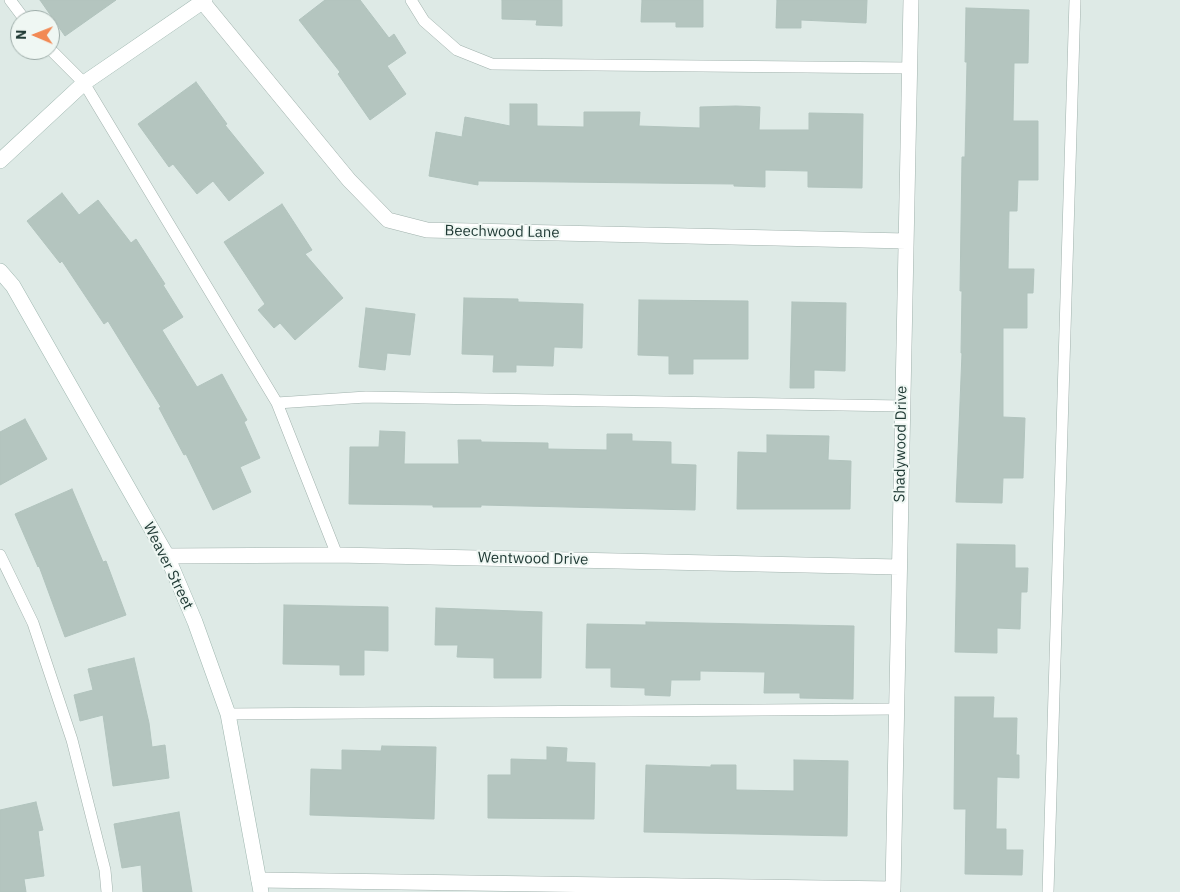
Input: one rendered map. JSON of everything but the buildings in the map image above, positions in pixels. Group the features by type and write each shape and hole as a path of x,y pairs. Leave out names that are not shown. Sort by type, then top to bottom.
{"street":[{"path":"0,161 84,83 203,0"},
{"name":"Beechwood Lane","path":"203,0 349,180 388,220 427,230 906,242"},
{"name":"Shadywood Drive","path":"260,886 893,889 911,0"},
{"name":"Weaver Street","path":"0,271 13,286 167,556 195,622 228,714 260,886"},
{"name":"Wentwood Drive","path":"167,556 337,555 899,567"}],"lane":[{"path":"411,0 424,21 457,50 492,64 910,68"},
{"path":"1048,892 1075,0"},
{"path":"60,59 84,83 276,403 337,555"},
{"path":"276,403 366,397 902,406"},
{"path":"0,555 33,623 72,740 105,870 107,892"},
{"path":"228,714 896,709"}]}
